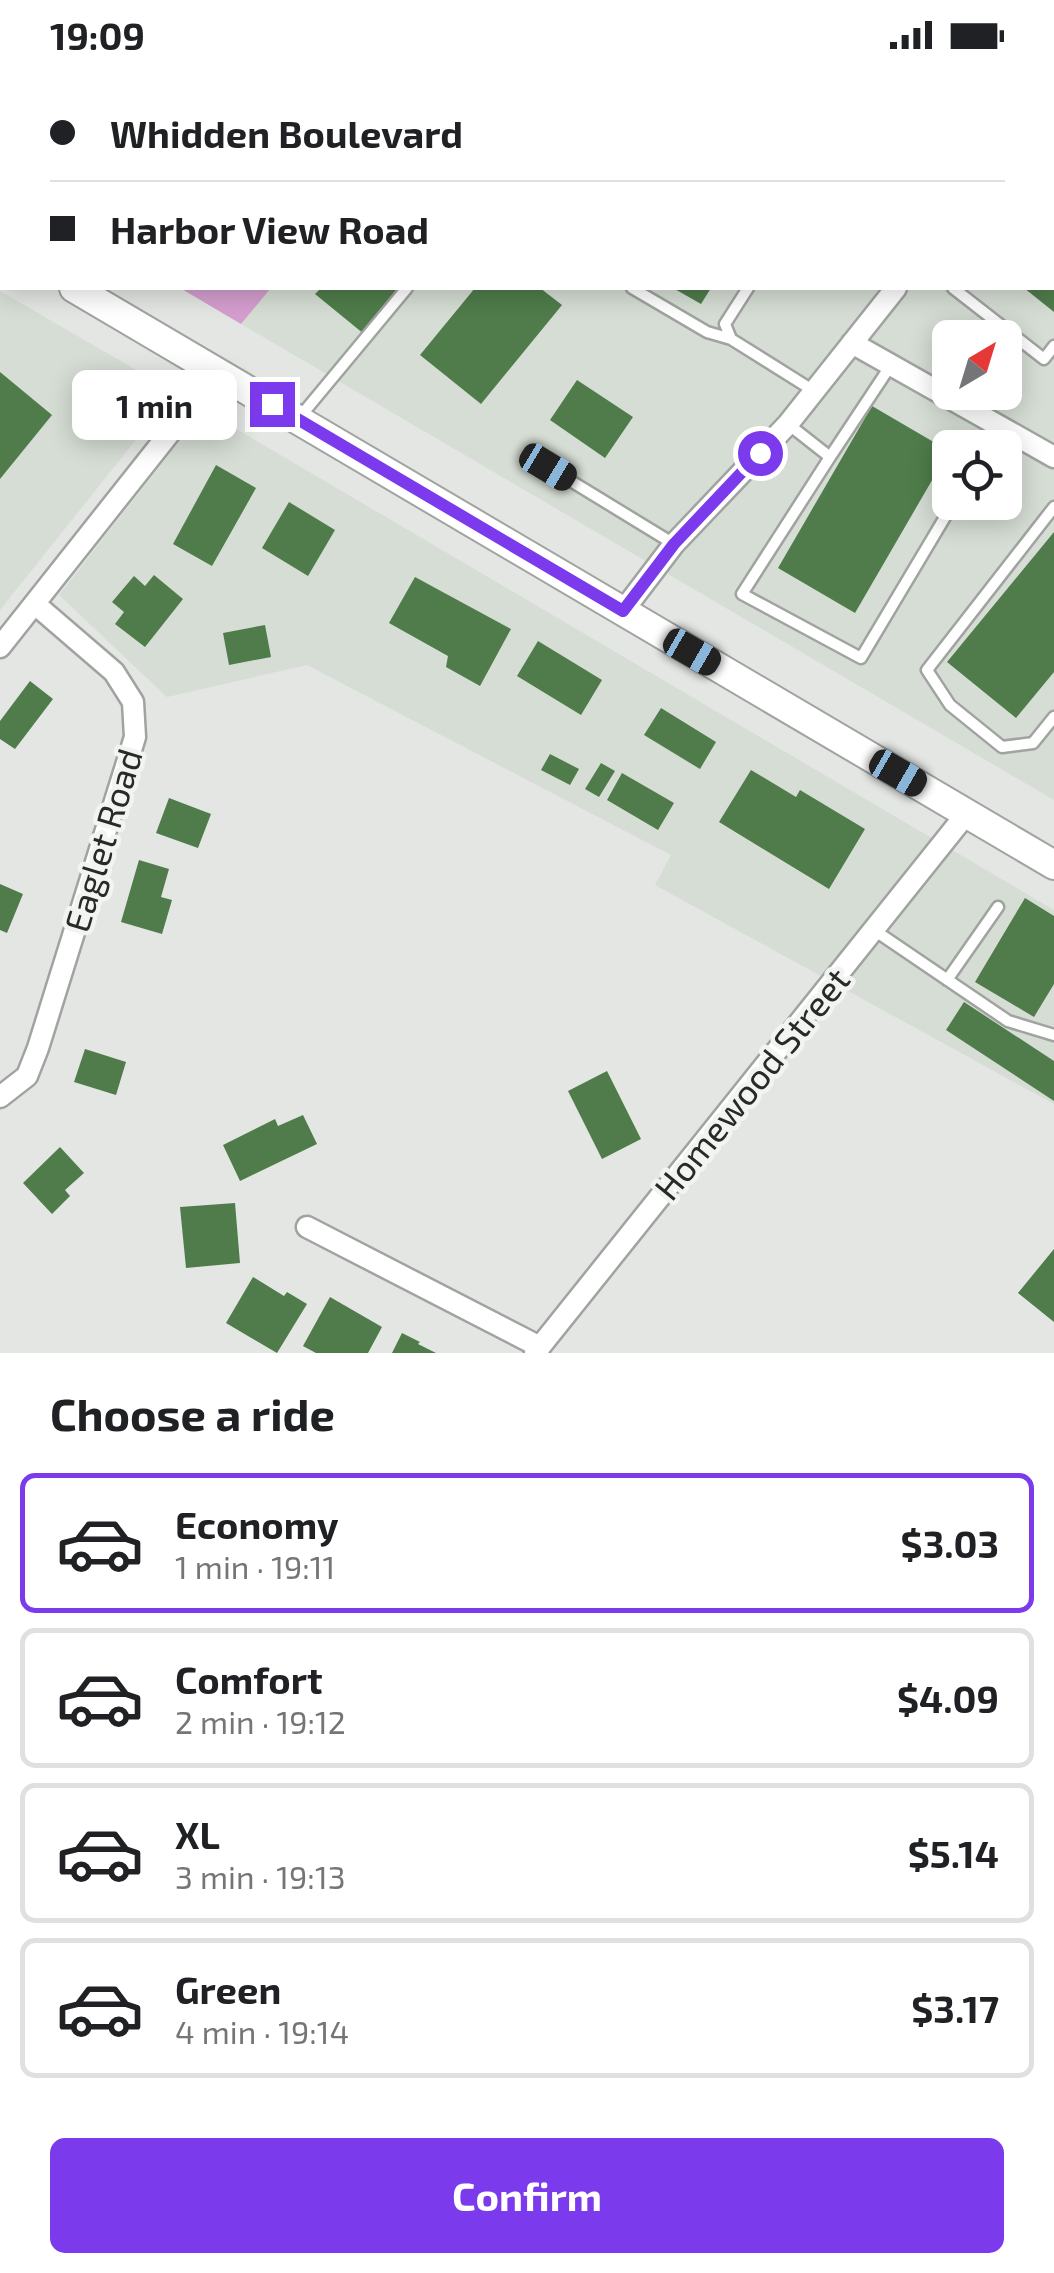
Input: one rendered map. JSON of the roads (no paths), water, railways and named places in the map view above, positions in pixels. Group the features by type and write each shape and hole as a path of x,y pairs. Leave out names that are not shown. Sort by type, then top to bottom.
{"main road":[{"path":"77,290 1054,864"}],"street":[{"path":"623,611 674,544 788,424 852,343 887,290"},
{"path":"852,343 1054,457"},
{"path":"0,647 218,372"},
{"name":"Eaglet Road","path":"0,1097 26,1076 38,1048 135,737 133,702 114,672 36,604"},
{"name":"Homewood Street","path":"538,1350 967,813"},
{"path":"307,1227 538,1350"}],"lane":[{"path":"298,419 405,290"},
{"path":"635,290 707,332 731,339 814,391"},
{"path":"731,339 726,324 747,290"},
{"path":"957,290 1049,362 1054,346"},
{"path":"891,365 742,594 860,658 943,520"},
{"path":"788,424 830,457"},
{"path":"998,430 1000,426"},
{"path":"548,467 674,544"},
{"path":"1054,508 928,670 950,705 1002,748 1033,743 1054,717"},
{"path":"947,980 998,907"},
{"path":"874,930 1008,1021 1054,1034"}]}
